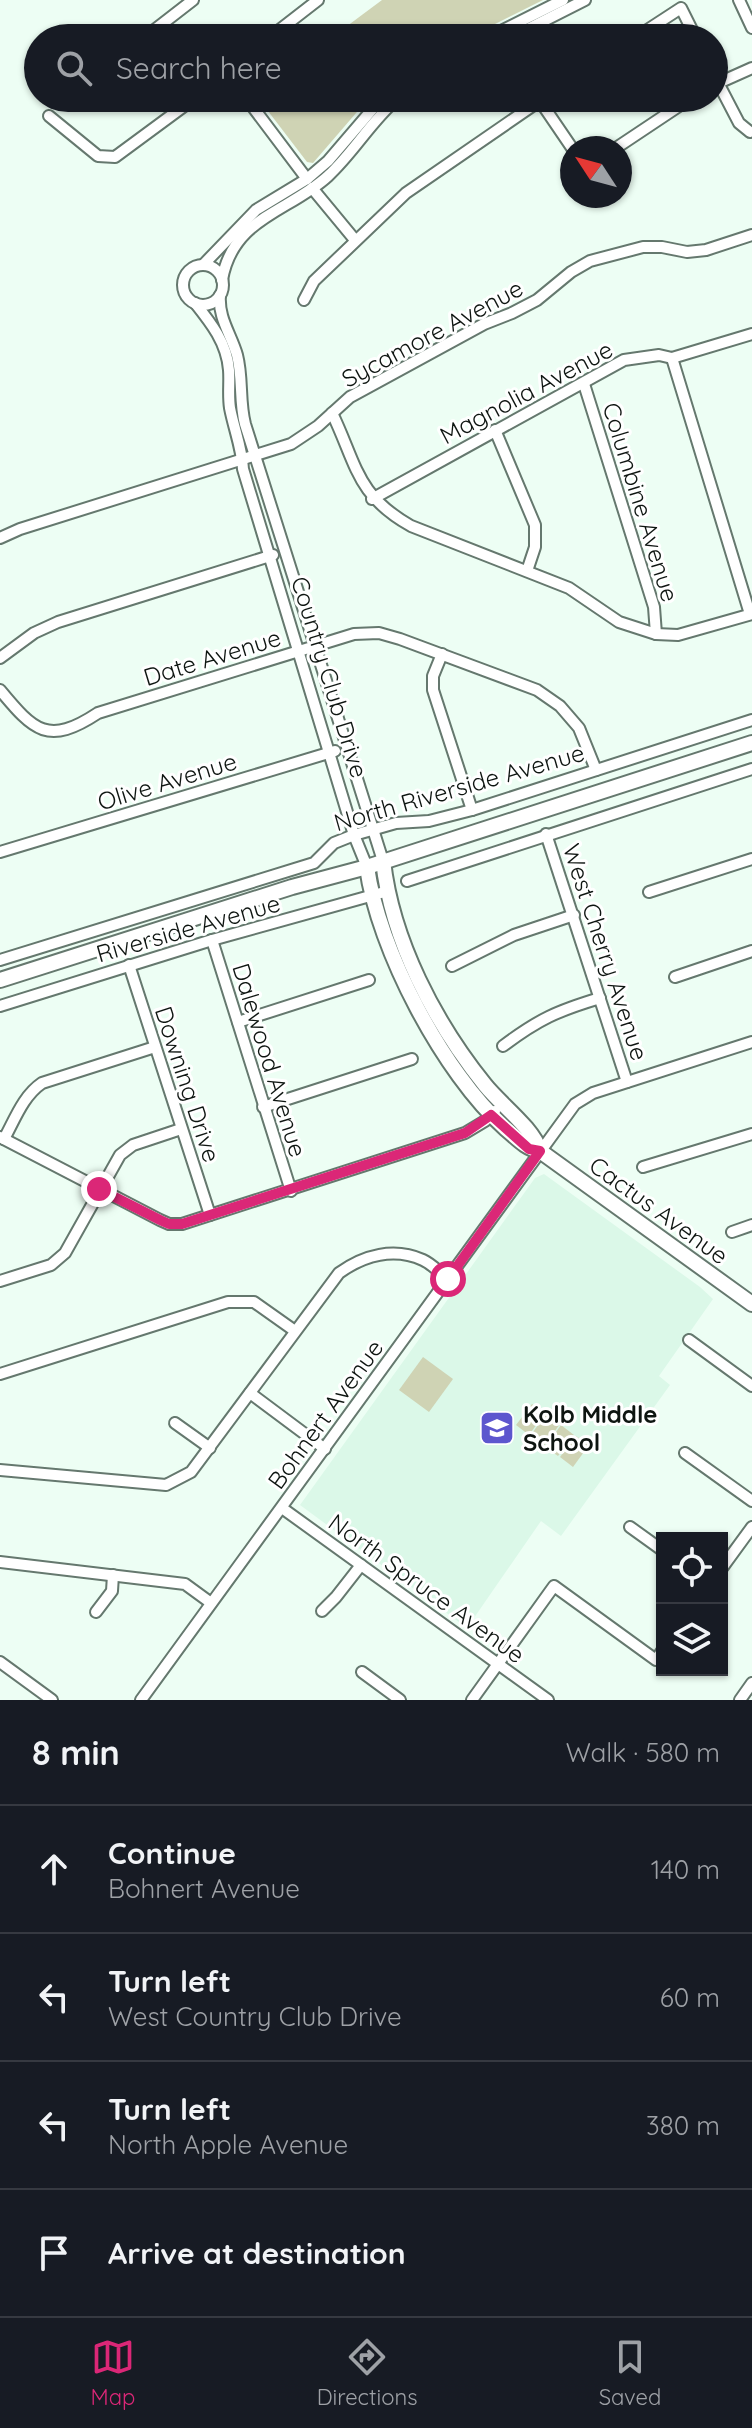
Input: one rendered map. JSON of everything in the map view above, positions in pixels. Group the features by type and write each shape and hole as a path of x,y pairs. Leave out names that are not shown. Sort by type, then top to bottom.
{"main road":[{"name":"North Riverside Avenue","path":"0,980 292,887 367,867 752,743"},
{"name":"Country Club Drive","path":"383,861 389,896 403,941 435,1010 496,1110"},
{"name":"Country Club Drive","path":"367,867 373,896 402,976 430,1031 468,1088 496,1110"},
{"name":"Cactus Avenue","path":"496,1110 529,1149 540,1151 752,1304"}],"street":[{"path":"162,24 193,0"},
{"path":"287,24 318,0"},
{"path":"515,24 563,0"},
{"path":"538,24 585,0"},
{"path":"739,0 752,28"},
{"path":"656,24 681,8 689,24"},
{"path":"728,76 752,68"},
{"path":"728,104 739,123 750,132"},
{"path":"49,116 98,156 115,157 173,112"},
{"path":"256,112 355,240"},
{"path":"370,112 310,184 250,216 203,265 190,270 183,282 186,296 195,303 209,304 220,295 228,257 241,238 273,211 338,166 383,112"},
{"path":"304,300 314,281 424,178 523,112"},
{"path":"550,112 565,136"},
{"path":"632,137 670,112"},
{"name":"Sycamore Avenue","path":"0,538 20,529 256,457 303,437 364,389 484,324 537,300 571,272 590,261 643,247 687,252 706,250 752,235"},
{"path":"203,265 215,269 222,280"},
{"name":"Country Club Drive","path":"220,295 220,313 237,353 241,409 383,861"},
{"name":"Country Club Drive","path":"195,303 210,321 227,357 230,408 243,461 354,835 367,867"},
{"name":"Magnolia Avenue","path":"372,499 624,360 659,355 672,358 752,334"},
{"path":"332,413 355,469 372,499 388,513 411,526 569,588 619,622 656,634 678,635 751,614 672,358"},
{"name":"Columbine Avenue","path":"584,384 654,607 656,634"},
{"path":"495,430 535,525 535,547 527,571"},
{"path":"0,658 34,633 58,622 284,551"},
{"name":"Date Avenue","path":"0,690 26,722 44,731 66,730 98,713 314,646 354,634 379,633 537,690 560,706 579,728 596,770"},
{"path":"442,654 433,676 433,690 472,810"},
{"name":"North Riverside Avenue","path":"0,960 314,863 334,843 354,835 396,823 429,821 472,810 752,720"},
{"name":"Olive Avenue","path":"0,852 346,747"},
{"path":"407,881 752,769"},
{"name":"West Cherry Avenue","path":"546,834 627,1082"},
{"path":"649,892 752,859"},
{"name":"Riverside Avenue","path":"0,1006 212,940 373,896 389,896"},
{"path":"452,966 514,935 574,915"},
{"name":"Dalewood Avenue","path":"212,940 291,1191"},
{"path":"675,977 752,951"},
{"name":"Downing Drive","path":"129,965 210,1215"},
{"path":"238,1022 369,980"},
{"path":"503,1046 533,1023 557,1011 600,998"},
{"name":"Bohnert Avenue","path":"141,1700 575,1104 593,1093 752,1042"},
{"path":"155,1047 42,1083 31,1090 2,1138 169,1224 182,1224 465,1133 496,1110"},
{"path":"263,1107 412,1059"},
{"path":"0,1281 51,1265 65,1253 120,1155 133,1145 181,1129"},
{"path":"643,1167 752,1134"},
{"path":"732,1232 752,1225"},
{"path":"0,1470 166,1485 191,1472 339,1273 380,1253 424,1260 448,1279"},
{"path":"0,1374 228,1302 254,1302 295,1331"},
{"path":"689,1340 752,1386"},
{"path":"250,1393 325,1449"},
{"path":"175,1423 210,1448"},
{"path":"685,1453 752,1501"},
{"name":"North Spruce Avenue","path":"282,1508 548,1700"},
{"path":"630,1527 656,1546"},
{"path":"728,1560 752,1527"},
{"path":"0,1562 185,1584 211,1603"},
{"path":"322,1611 361,1565"},
{"path":"96,1612 112,1591 113,1575"},
{"path":"472,1700 554,1586 656,1654"},
{"path":"0,1662 52,1700"},
{"path":"362,1672 400,1700"},
{"path":"740,1700 752,1683"}],"shaded area":[{"path":"382,0 543,0 495,24 350,24"},
{"path":"269,112 357,112 313,163 307,162"},
{"name":"Kolb Middle School","path":"544,1174 713,1299 659,1376 670,1385 561,1536 541,1521 467,1628 300,1505 535,1178"},
{"path":"423,1357 453,1379 429,1412 399,1390"},
{"path":"532,1404 545,1413 529,1435 516,1425"},
{"path":"546,1414 560,1424 544,1446 530,1436"},
{"path":"561,1425 574,1435 558,1456 545,1447"},
{"path":"576,1436 589,1445 573,1467 560,1457"}],"place":[{"name":"Kolb Middle School","path":"497,1428"}],"route":[{"path":"99,1189 169,1224 182,1224 465,1133 491,1115 529,1149 540,1151 448,1279"}]}
